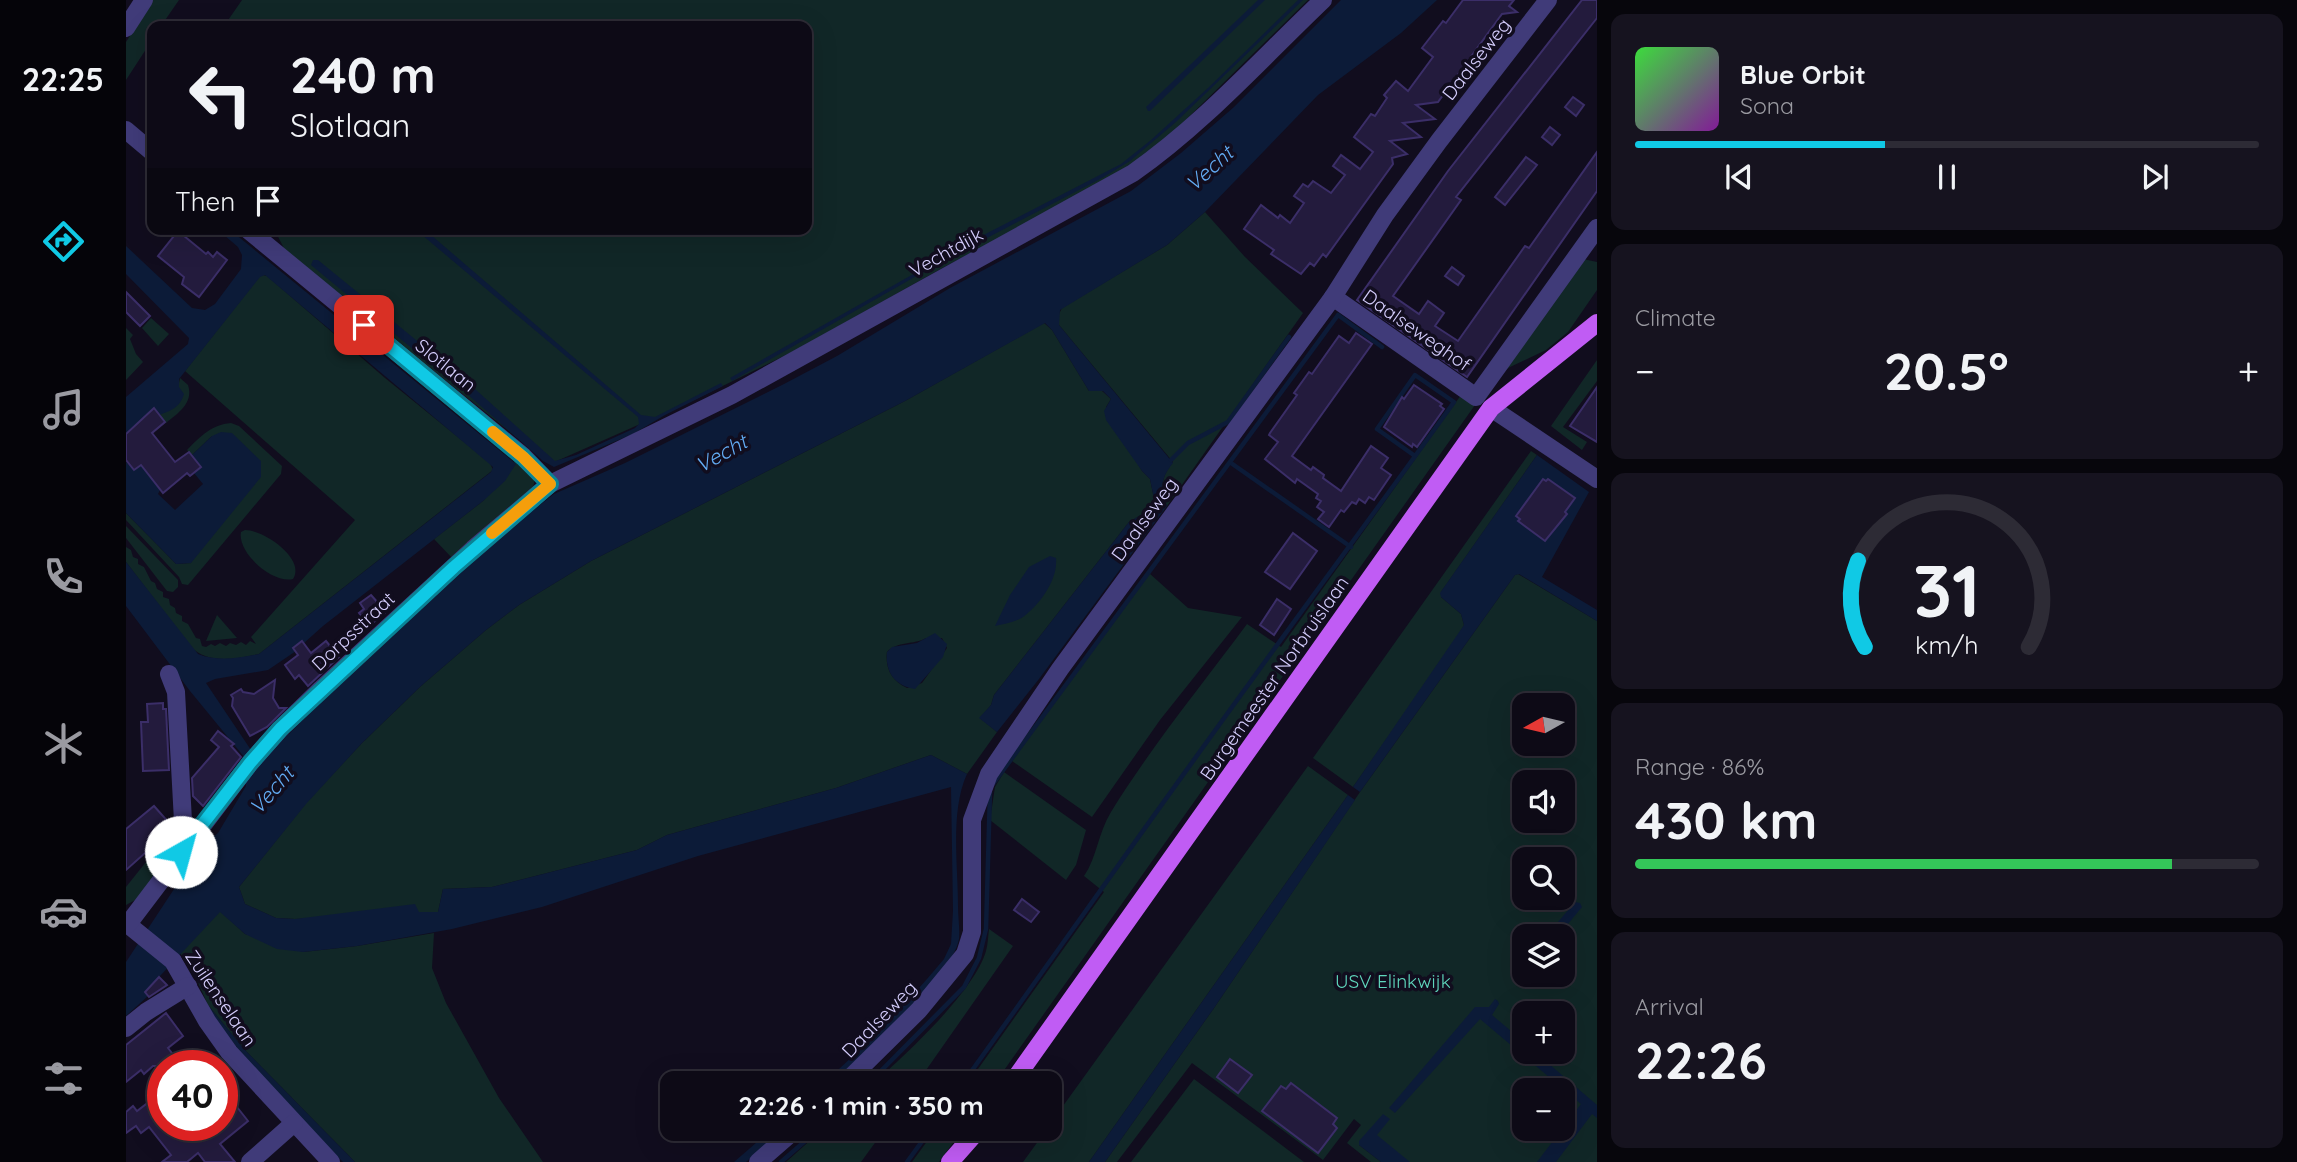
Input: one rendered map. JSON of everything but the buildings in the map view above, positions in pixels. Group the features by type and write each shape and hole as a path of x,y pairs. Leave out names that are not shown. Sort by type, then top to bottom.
{"main road":[{"name":"Burgemeester Norbruislaan","path":"1020,1071 1484,403 1597,323"},
{"path":"950,1162 969,1141"},
{"path":"962,1162 973,1141"}],"street":[{"path":"126,28 144,0"},
{"name":"Vechtdijk","path":"550,484 732,396 1133,173 1163,152 1194,124 1322,0"},
{"name":"Daalseweg","path":"857,1071 919,1010 965,954 972,932 972,820 989,774 1060,669 1333,297 1385,215 1438,141 1548,0"},
{"path":"126,130 147,148"},
{"name":"Slotlaan","path":"254,235 523,457 550,484"},
{"name":"Burgemeester Norbruislaan","path":"1484,403 1594,240"},
{"name":"Daalseweghof","path":"1333,297 1597,479"},
{"name":"Dorpsstraat","path":"132,927 181,852 254,759 321,689 473,550 550,484"},
{"path":"169,674 176,692 183,821 181,852"},
{"name":"Zuilenselaan","path":"132,927 173,961 207,1021 229,1052 331,1162"},
{"path":"126,1028 188,986"},
{"path":"250,1162 294,1123"},
{"path":"758,1162 782,1141"}],"green space":[{"path":"153,0 179,0 164,21 147,21 147,48 126,80 126,42"},
{"path":"242,0 1308,0 1150,155 1126,172 946,266 794,351 692,401 550,464 287,254 277,235 812,235 812,21 227,21"},
{"path":"1205,212 1245,257 1303,313 1167,506 1162,483 1173,462 1059,325 1058,316 1062,308 1167,245"},
{"path":"1583,259 1597,262 1597,290 1568,332 1546,350 1498,375"},
{"path":"263,275 490,463 493,470 259,654 232,659 214,658 197,652 190,646 126,562 126,547 131,550 133,557 138,559 138,564 144,567 157,589 163,592 163,597 169,599 176,613 182,616 182,621 188,624 196,638 200,639 202,646 215,646 220,643 226,646 230,643 236,645 241,642 246,645 250,641 256,644 251,637 355,520 185,371"},
{"path":"151,318 169,334 158,346 142,328"},
{"path":"1044,323 1052,330 1089,391 1102,391 1111,399 1106,407 1142,471 1150,479 1155,503 1129,522 994,695 991,705 980,718 997,732 967,774 931,755 836,788 667,835 637,850 492,887 443,889 438,912 295,919 276,918 245,904 239,887 306,803 362,743 421,686 486,630 519,605 591,561 905,401","holes":["926,638 942,638 947,648 922,683 907,688 897,682 888,669 887,652"]},
{"path":"126,328 133,335 130,339 136,354 143,362 126,380"},
{"path":"1597,360 1597,381 1563,427 1587,442 1582,450 1551,426"},
{"path":"180,378 188,385 189,397 184,407 166,423 159,415 170,404"},
{"path":"1461,395 1475,405 1003,1071 977,1071 1104,892 1084,876 1111,812 1159,740 1247,624 1281,647"},
{"path":"231,423 239,426 282,466 281,474 188,585 182,584 179,577 126,520 126,513 176,564 191,563 212,436 192,455 187,450 212,428"},
{"path":"1531,451 1537,455 1441,592 1441,597 1461,614 1464,625 1460,634 1353,787 1313,758"},
{"path":"514,454 535,477 533,489 452,558 434,539 483,501 515,461 509,457"},
{"path":"126,526 178,580 178,587 173,592 167,591 126,538"},
{"path":"245,530 272,540 289,555 294,563 293,579 276,577 250,557 241,540 241,532"},
{"path":"1149,573 1188,608 1242,617 1160,720 1092,817 1012,761"},
{"name":"USV Elinkwijk","path":"1518,574 1597,621 1597,1162 1409,1162 1359,1141 1359,1145 1381,1162 1371,1162 1347,1143 1361,1125 1354,1119 1323,1160 1192,1063 1117,1162 1105,1162 1214,1008 1360,792 1515,575"},
{"path":"217,615 237,638 206,641"},
{"path":"1308,766 1348,795 1089,1162 1023,1162 1038,1141 1062,1141 1062,1107"},
{"path":"1004,772 1086,830 1076,865 1066,880 990,820 995,787"},
{"path":"178,822 171,858 139,898 126,905 126,887"},
{"path":"220,911 245,934 303,952 434,933 432,968 446,1003 499,1098 543,1162 355,1162 243,1048 208,1005 192,969 180,953"},
{"path":"989,929 1013,946 925,1071 887,1071 954,1003 968,985 986,951"},
{"path":"1194,1079 1304,1162 1131,1162"},
{"path":"810,1141 876,1141 861,1162 786,1162"},
{"path":"927,1141 954,1141 939,1162 912,1162"}],"water":[{"path":"1258,0 1265,0 1148,111 1146,107"},
{"path":"1298,0 1303,0 1176,122 1130,161 941,262 732,381 730,378 970,242 1121,164 1208,88"},
{"name":"Vecht","path":"1341,0 1437,0 1401,33 1318,95 1205,212 1167,245 1060,310 1059,325 1173,463 1162,483 1167,506 997,732 979,718 991,705 994,695 1129,522 1155,503 1150,479 1106,420 1104,411 1111,399 1103,391 1089,391 1045,323 905,401 591,561 519,605 421,686 362,743 306,804 239,887 245,904 276,918 295,919 415,904 419,912 438,912 443,889 492,887 637,850 667,835 836,788 931,755 967,774 958,804 957,821 959,939 953,955 924,994 846,1071 837,1071 884,1027 944,959 951,944 951,787 698,856 542,907 452,929 357,946 303,952 277,949 245,934 220,912 145,992 148,996 126,1016 126,962 203,845 218,833 254,769 190,691 126,606 126,562 198,654 221,659 259,654 491,472 493,467 265,275 260,277 179,379 179,387 184,394 177,406 159,415 154,409 126,434 126,397 188,344 189,338 126,274 126,246 192,308 205,310 215,304 241,269 242,255 238,247 224,235 236,235 516,464 505,481 483,501 304,643 301,641 293,647 296,651 268,670 206,683 259,762 284,734 289,734 318,703 448,583 554,494 625,463 837,356 950,288 1131,191 1181,153 1234,107"},
{"path":"422,235 431,235 641,415 655,417 721,383 723,386 633,434 554,467 543,461 466,393 311,265 313,260 318,260 465,380 555,461 576,455 635,428 639,424 638,417"},
{"path":"221,432 232,433 261,461 261,477 191,563 176,564 126,513 126,462 129,465 141,465 160,490 158,494 175,510 203,484 194,473 201,467 192,455 212,436"},
{"path":"1537,455 1589,492 1542,577 1597,610 1597,621 1519,574 1515,575 1360,792 1353,787 1464,625 1461,614 1441,597 1440,593"},
{"path":"1050,556 1056,558 1056,566 1051,583 1041,598 1020,619 995,626 1010,595 1029,567"},
{"path":"935,633 947,644 943,657 915,689 902,685 890,672 887,652 892,647 917,643"},
{"path":"1348,795 1355,800 1214,1008 1105,1162 1089,1162"},
{"path":"1575,902 1580,903 1582,907 1568,924 1556,924 1568,910 1575,910"},
{"path":"1495,999 1498,1001 1499,1004 1492,1015 1512,1032 1512,1046 1480,1019 1395,1113 1389,1108 1475,1007 1489,1007"},
{"path":"208,1005 243,1048 355,1162 343,1162 289,1107 239,1049"},
{"path":"1533,1064 1549,1064 1565,1078 1550,1078"},
{"path":"1575,1086 1597,1105 1597,1118 1592,1114 1575,1137 1575,1112 1581,1104 1575,1099"},
{"path":"1383,1114 1390,1119 1377,1135 1410,1162 1381,1162 1359,1145 1359,1141"},
{"path":"758,1141 770,1141 746,1162 734,1162"},
{"path":"1553,1141 1572,1141 1556,1162 1537,1162"}],"waterway":[{"path":"993,784 1338,315 1382,347"},
{"path":"1171,460 1188,443 1228,422 1289,337"},
{"path":"1415,375 1454,402 1415,456 1377,429 1415,375"},
{"path":"972,1071 1415,456"},
{"path":"1231,463 1351,547"},
{"path":"881,1071 964,987 979,958 986,929 990,792"},
{"path":"781,1162 805,1141"},
{"path":"907,1162 922,1141"}],"slow traffic":[{"path":"492,533 550,484 493,432"}],"route":[{"path":"181,852 280,729 454,567 550,484 523,457 364,325"}]}
